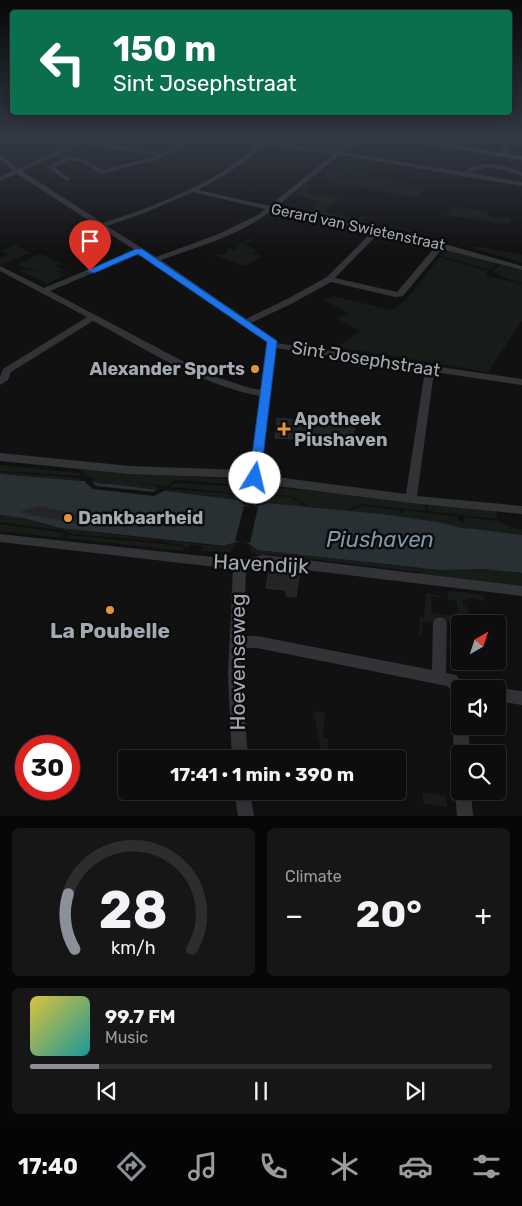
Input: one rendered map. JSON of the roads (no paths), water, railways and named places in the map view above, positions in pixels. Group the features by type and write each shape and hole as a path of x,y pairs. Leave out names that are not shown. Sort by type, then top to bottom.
{"street":[{"name":"Sint Josephstraat","path":"25,176 155,260 267,336 272,341 272,345 522,382"},
{"path":"63,176 67,179"},
{"path":"101,226 192,190 215,176"},
{"path":"155,260 219,237 271,209 310,176"},
{"path":"472,176 492,182 522,184"},
{"path":"492,182 497,176"},
{"name":"Gerard van Swietenstraat","path":"192,190 271,209 441,244 522,268"},
{"path":"246,322 304,294 330,279 377,231"},
{"path":"330,279 398,294 441,244"},
{"path":"44,291 139,250"},
{"path":"0,268 204,376 248,392 265,394"},
{"path":"0,382 5,378 3,370 92,318"},
{"path":"255,478 272,345"},
{"path":"410,499 430,368"},
{"path":"0,457 130,470 241,474 255,478 410,499 522,510"},
{"name":"Havendijk","path":"0,538 240,565 264,560 522,591"},
{"name":"Hoevenseweg","path":"239,750 235,683 240,565"},
{"path":"439,678 440,623"},
{"path":"236,642 257,642 451,680"},
{"path":"506,696 522,698"},
{"path":"243,800 246,816"},
{"path":"464,800 465,816"}],"water":[{"name":"Piushaven","path":"0,474 94,482 238,500 245,505 252,506 267,503 382,514 438,522 466,529 522,535 522,573 485,569 440,570 257,550 250,544 242,542 225,546 60,528 23,518 0,515"}],"place":[{"name":"Alexander Sports","path":"255,369"},
{"name":"Apotheek Piushaven","path":"284,429"},
{"name":"Dankbaarheid","path":"68,518"},
{"name":"La Poubelle","path":"110,610"}]}
